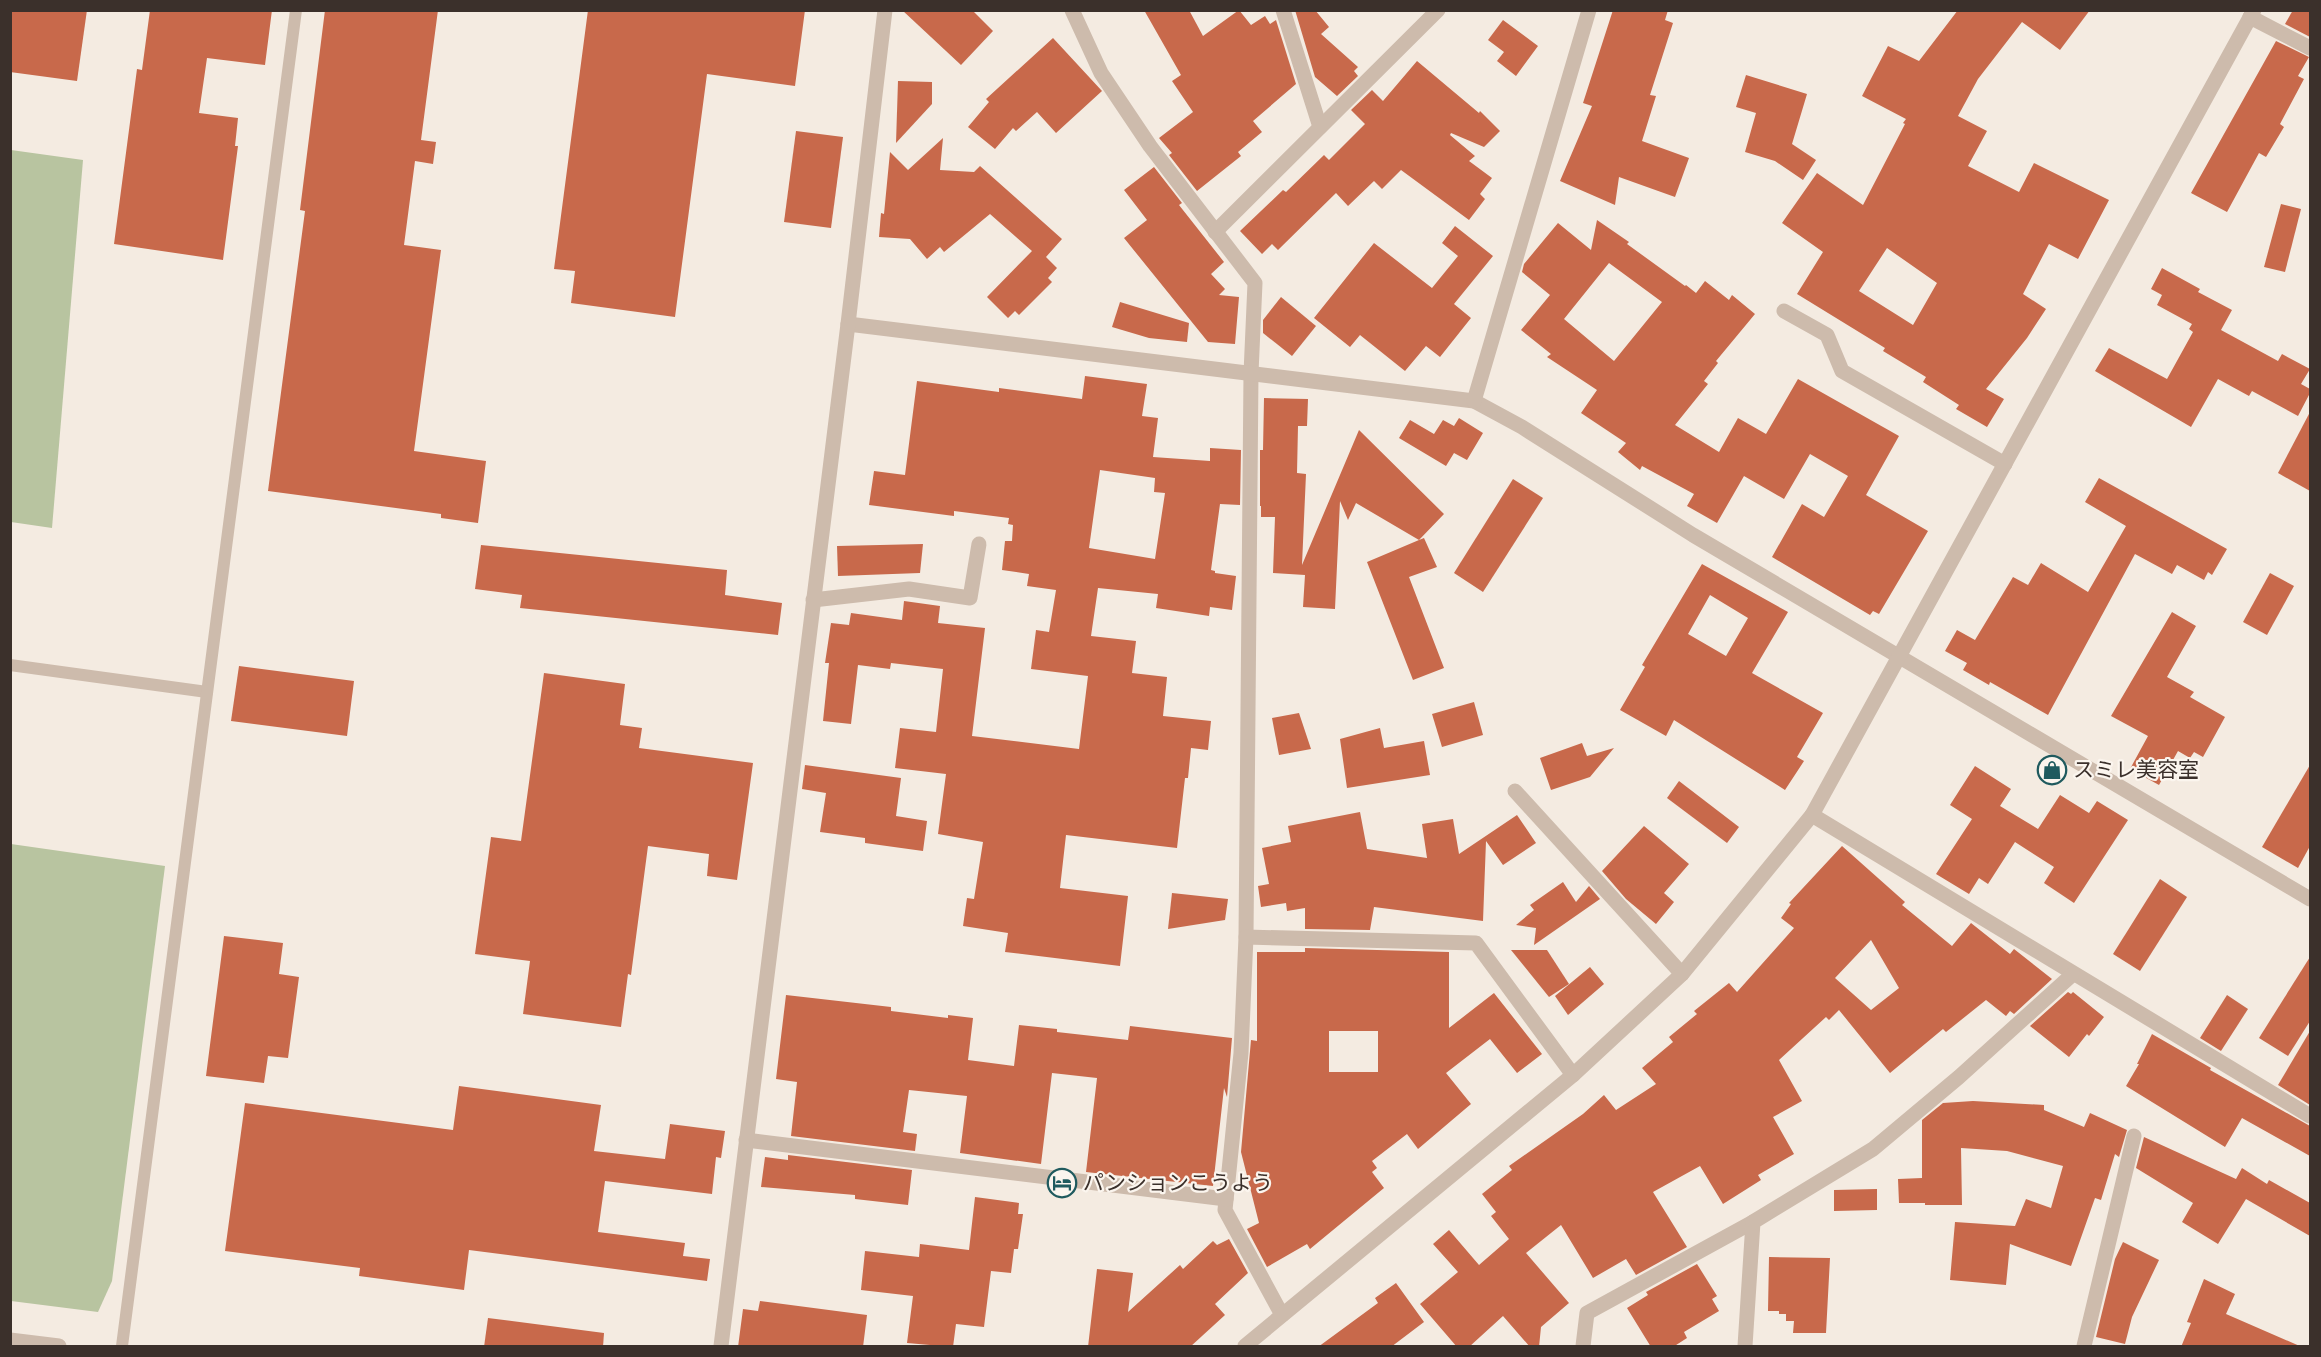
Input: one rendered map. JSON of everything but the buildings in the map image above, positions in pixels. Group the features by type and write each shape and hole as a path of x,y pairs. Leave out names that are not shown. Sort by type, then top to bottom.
{"street":[{"path":"721,1347 849,324 885,10"},
{"path":"1072,10 1101,73 1150,147 1255,283 1251,373 1246,937 1241,1053 1225,1210 1282,1315"},
{"path":"1283,10 1320,128"},
{"path":"1215,232 1438,10"},
{"path":"1474,401 1589,10"},
{"path":"1245,1347 1573,1075 1682,974 1812,815 2252,14 2310,48"},
{"path":"1784,311 1827,335 1842,371 2005,464"},
{"path":"849,324 1474,401 1522,427 1693,535 2310,899"},
{"path":"813,600 909,589 970,598 979,544"},
{"path":"1515,791 1682,974"},
{"path":"1812,815 2310,1116"},
{"path":"1246,937 1476,943 1573,1075"},
{"path":"1583,1347 1587,1313 1753,1222 1873,1149 1959,1077 2073,974"},
{"path":"2089,1345 2133,1136"},
{"path":"746,1140 1226,1200"},
{"path":"1745,1347 1753,1222"},
{"path":"10,1340 59,1347"}],"lane":[{"path":"122,1347 296,10"},
{"path":"10,665 207,692"}],"green space":[{"path":"11,150 83,160 52,528 11,522"},
{"path":"11,844 165,866 112,1281 98,1312 11,1301"}],"place":[{"name":"スミレ美容室","path":"2052,770"},
{"name":"パンションこうよう","path":"1062,1183"}]}
